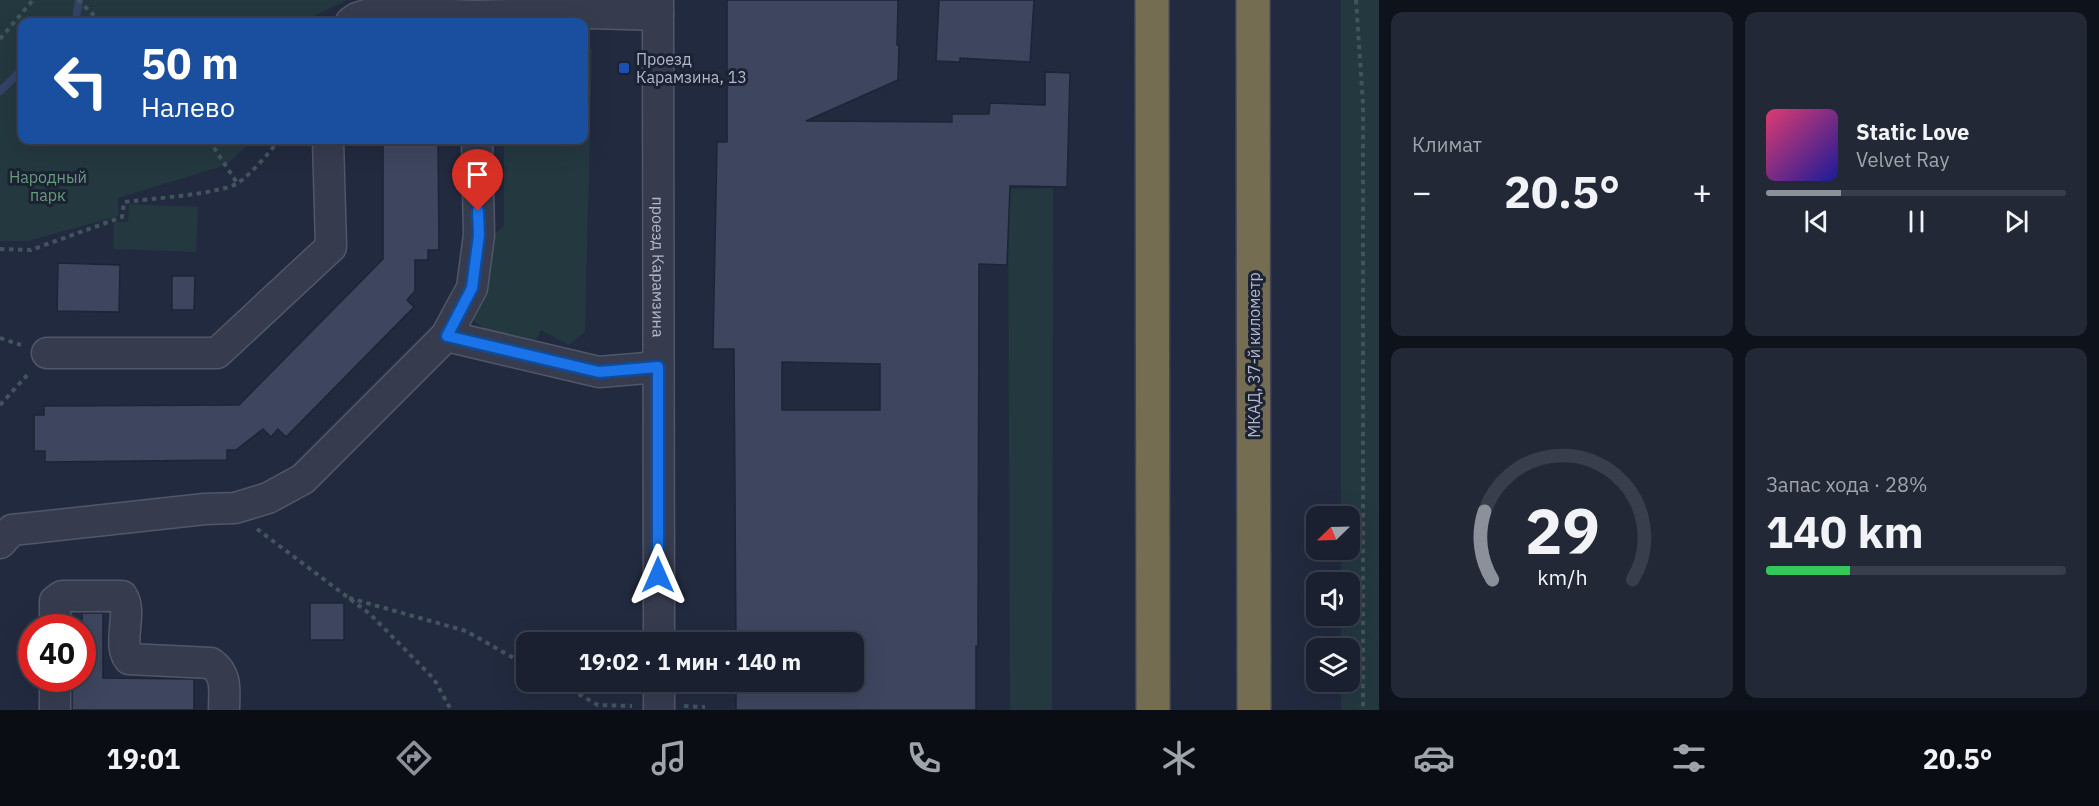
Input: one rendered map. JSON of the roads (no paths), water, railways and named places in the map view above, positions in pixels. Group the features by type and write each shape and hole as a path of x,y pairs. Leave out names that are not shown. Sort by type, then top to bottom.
{"highway":[{"path":"1152,0 1153,710"},
{"name":"МКАД, 37-й километр","path":"1253,0 1254,710"}],"street":[{"path":"492,18 658,7"},
{"name":"проезд Карамзина","path":"658,7 659,632"},
{"path":"357,18 376,12 461,18"},
{"path":"47,353 217,353 331,248 328,144"},
{"path":"0,543 12,530 205,509 235,508 268,498 303,479 447,336 472,288 479,235 477,144"},
{"path":"447,336 599,372 658,367"},
{"path":"54,614 55,601 62,596 122,597 125,600 125,650 129,660 211,663 224,676 224,710"},
{"path":"34,710 55,710 55,692"},
{"path":"659,692 659,710"}],"waterway":[{"path":"76,18 79,0"},
{"path":"0,91 18,74"}],"place":[{"name":"Проезд Карамзина, 13","path":"624,68"}],"park label":[{"name":"Народный парк","path":"48,186"}]}
